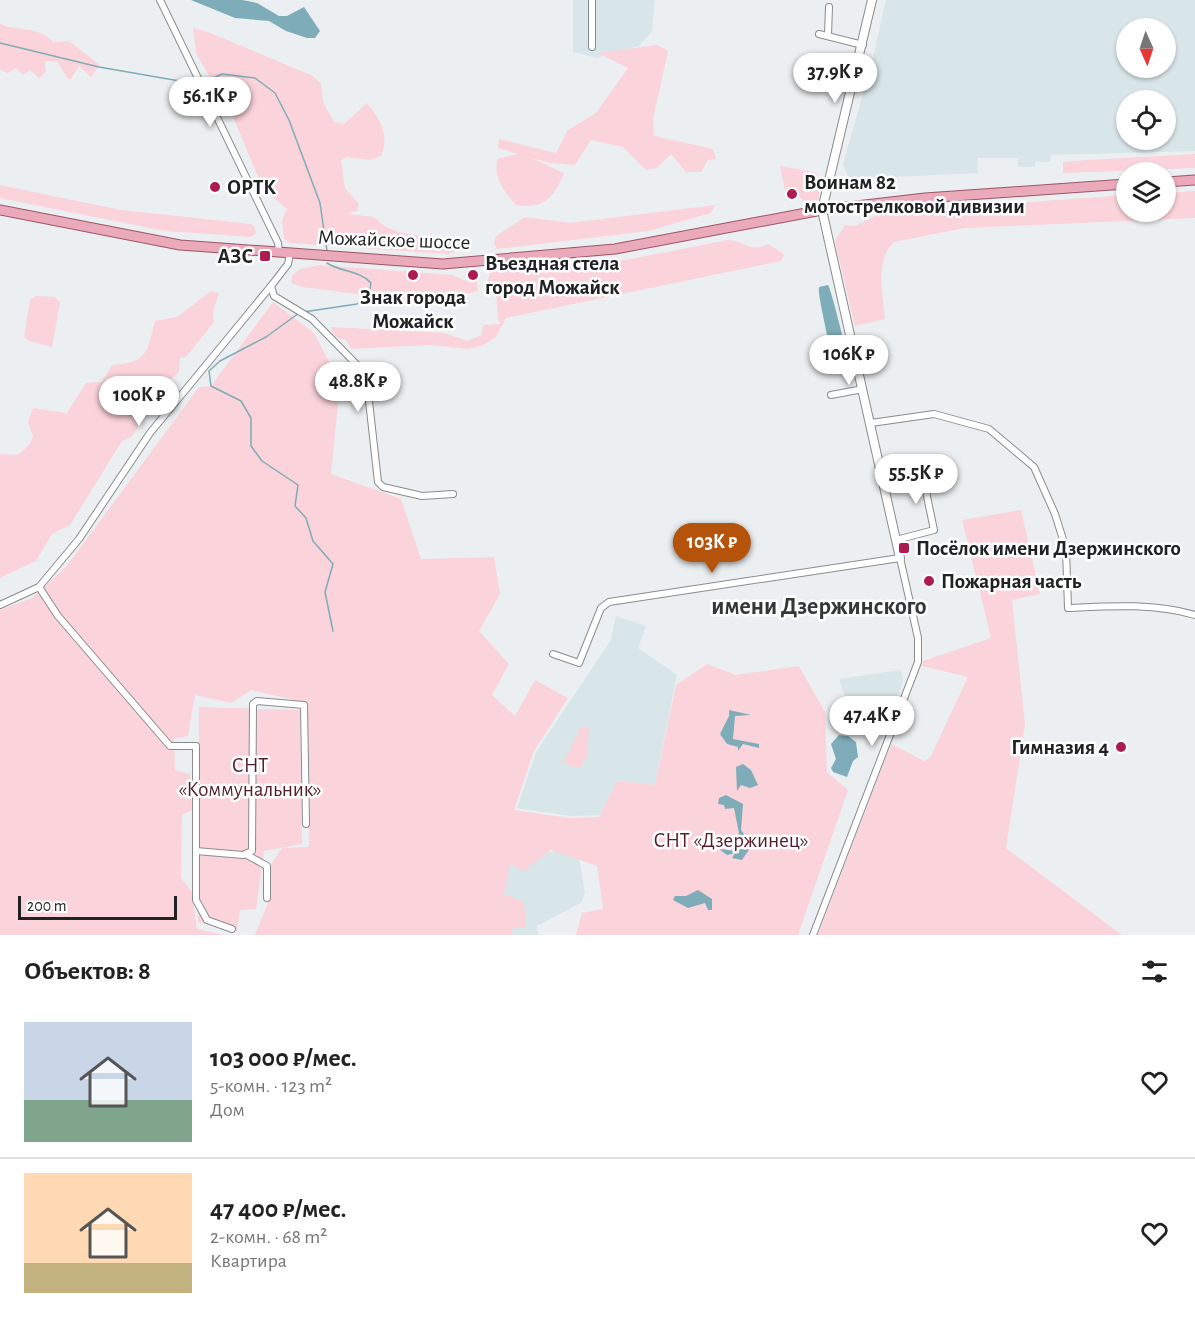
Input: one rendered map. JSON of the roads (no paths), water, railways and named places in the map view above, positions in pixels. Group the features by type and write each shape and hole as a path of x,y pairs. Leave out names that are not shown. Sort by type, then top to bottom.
{"main road":[{"path":"1176,181 1195,180"},
{"name":"Можайское шоссе","path":"0,210 168,243 430,264 549,256 634,247 822,210 969,193 1116,185"}],"street":[{"path":"160,0 242,165 278,243 279,253"},
{"path":"592,0 592,47"},
{"path":"813,935 918,662 918,638 822,210 872,0"},
{"path":"828,35 829,7"},
{"path":"819,34 863,45"},
{"path":"0,605 39,587 79,539 150,433 271,286 288,264 290,254"},
{"path":"271,286 274,296 312,319 366,374 378,482 383,487 422,496 453,494"},
{"path":"831,395 863,389"},
{"path":"871,423 934,414 989,429 1034,467 1055,514 1066,549 1068,608 1175,609 1195,615"},
{"path":"896,540 934,531 919,459"},
{"path":"553,654 579,663 601,608 609,602 900,558"},
{"path":"39,587 58,616 170,746 196,746 196,896 199,907 207,920 232,929"},
{"path":"247,855 252,848 255,701 304,705 306,824"},
{"path":"196,851 247,855 267,866 267,898"}],"water":[{"path":"191,0 242,0 257,3 279,16 287,16 304,7 320,31 315,38 307,38 286,31 269,21 235,18"},
{"path":"828,285 845,345 844,352 839,356 830,352 820,298 819,287"},
{"path":"729,710 751,715 735,716 733,739 759,744 759,748 743,744 738,751 738,747 727,744 720,734 729,716"},
{"path":"839,735 848,736 856,742 858,757 853,761 847,777 833,772 831,768 836,759 831,744"},
{"path":"743,764 751,770 758,785 750,788 741,785 737,791 736,767"},
{"path":"726,795 743,804 741,830 750,848 742,860 732,858 735,853 727,855 719,849 736,851 743,845 735,839 739,833 734,808 725,809 724,805 718,804 719,798"},
{"path":"698,890 712,899 712,910 708,910 705,903 688,908 673,900 675,896 686,896"}],"waterway":[{"path":"0,43 99,67 197,84"},
{"path":"202,83 222,74 255,78 275,93 289,120 320,203 327,251"},
{"path":"303,312 357,304 369,295 371,283 367,279 327,263"},
{"path":"299,313 266,337 220,361 209,371 211,386 241,401 251,418 251,446 262,461 298,485 295,506 306,518 313,541 333,564 325,592 333,631"}],"place":[{"name":"ОРТК","path":"215,187"},
{"name":"Воинам 82 мотострелковой дивизии","path":"792,194"},
{"name":"АЗС","path":"265,256"},
{"name":"Знак города Можайск","path":"413,275"},
{"name":"Въездная стела город Можайск","path":"473,275"},
{"name":"Посёлок имени Дзержинского","path":"904,548"},
{"name":"Пожарная часть","path":"929,581"},
{"name":"Гимназия 4","path":"1121,747"}],"district":[{"name":"имени Дзержинского","path":"819,607"}],"park label":[{"name":"СНТ «Коммунальник»","path":"250,777"},
{"name":"СНТ «Дзержинец»","path":"731,840"}]}
